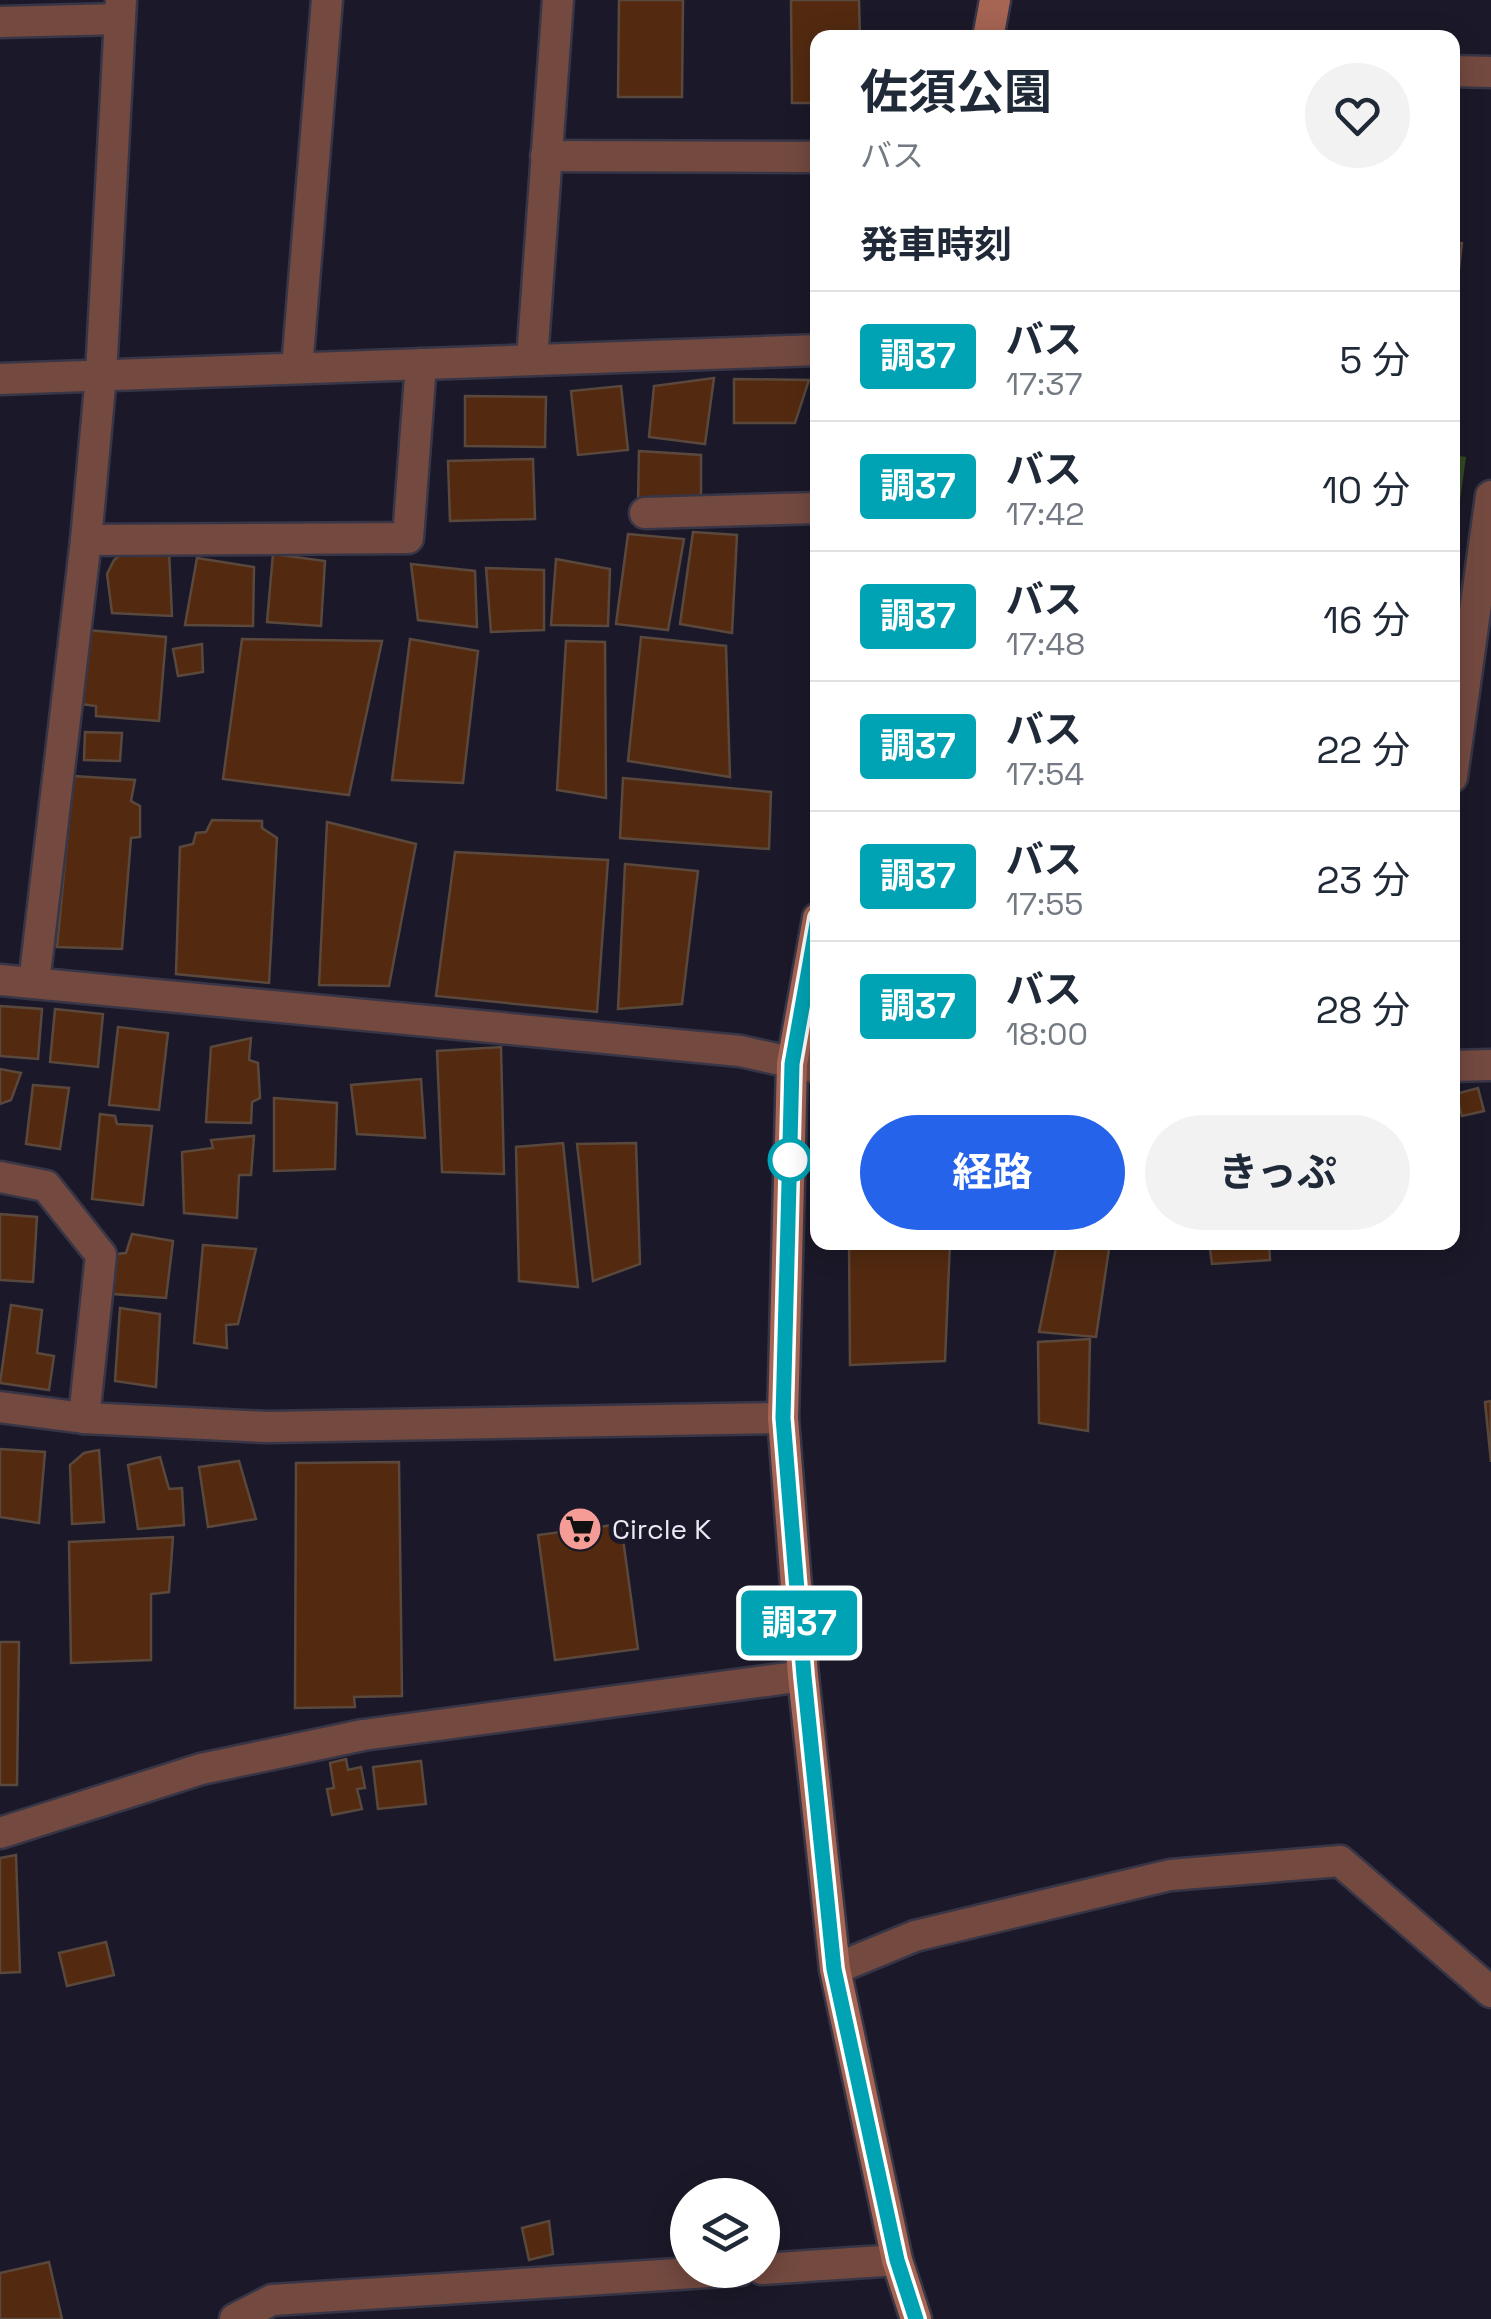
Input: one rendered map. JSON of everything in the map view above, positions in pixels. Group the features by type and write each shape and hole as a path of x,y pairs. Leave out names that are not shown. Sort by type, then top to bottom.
{"street":[{"path":"297,368 327,0"},
{"path":"532,360 558,0"},
{"path":"989,30 995,0"},
{"path":"0,22 121,10 101,375 86,540 34,983"},
{"path":"1460,72 1491,72"},
{"path":"546,156 810,157"},
{"path":"0,379 810,350"},
{"path":"86,540 408,538 421,364"},
{"path":"1460,719 1491,496"},
{"path":"645,513 810,508"},
{"path":"0,980 740,1051 805,1066"},
{"path":"810,1009 783,1418 834,1969 897,2260 916,2319"},
{"path":"1460,1066 1491,1065"},
{"path":"0,1176 46,1186 101,1255 84,1418"},
{"path":"0,1407 84,1418 268,1427 783,1418"},
{"path":"0,1833 201,1769 363,1735 804,1676"},
{"path":"834,1969 916,1936 1170,1874 1340,1861 1491,1992"},
{"path":"780,2267 897,2260"},
{"path":"235,2319 272,2300 670,2274"}],"green space":[{"path":"1460,456 1466,457 1460,501"}],"building":[{"path":"619,0 683,0 682,97 618,97"},
{"path":"791,0 859,0 860,30 810,30 810,103 792,103"},
{"path":"714,378 705,444 649,437 654,386"},
{"path":"734,379 809,380 795,423 734,423"},
{"path":"621,386 628,450 578,455 571,391"},
{"path":"465,396 546,397 545,447 465,446"},
{"path":"639,451 701,455 701,504 638,503"},
{"path":"533,459 535,519 450,521 448,461"},
{"path":"693,532 737,535 732,633 680,624"},
{"path":"628,534 684,539 668,630 616,624"},
{"path":"169,551 172,616 112,613 107,574 114,560 123,553"},
{"path":"273,554 325,561 321,626 267,622"},
{"path":"197,558 254,567 253,626 185,625"},
{"path":"556,559 610,569 608,626 551,625"},
{"path":"411,564 475,571 477,627 418,620"},
{"path":"486,568 544,570 544,630 491,632"},
{"path":"87,630 166,637 159,721 96,716 96,706 80,704"},
{"path":"641,637 726,646 730,777 628,761"},
{"path":"242,639 382,641 349,795 223,779"},
{"path":"410,639 478,651 463,783 392,780"},
{"path":"566,641 605,642 606,798 557,790"},
{"path":"202,644 203,672 178,676 173,649"},
{"path":"85,732 122,733 120,761 84,760"},
{"path":"73,776 135,780 131,801 140,806 140,837 131,838 122,949 57,947"},
{"path":"623,778 771,792 769,849 620,838"},
{"path":"212,820 262,821 262,828 277,838 269,983 176,974 180,847 193,844 196,833 206,832"},
{"path":"327,822 416,844 389,986 319,985"},
{"path":"455,852 608,860 597,1012 436,996"},
{"path":"625,864 698,871 682,1004 618,1009"},
{"path":"0,1006 42,1009 38,1059 0,1056"},
{"path":"55,1009 103,1014 98,1067 50,1062"},
{"path":"118,1027 168,1033 159,1110 109,1105"},
{"path":"251,1038 249,1060 258,1063 260,1098 252,1102 251,1123 206,1122 211,1047"},
{"path":"501,1047 504,1174 442,1172 437,1051"},
{"path":"0,1069 21,1073 11,1100 0,1104"},
{"path":"421,1079 425,1138 357,1134 351,1085"},
{"path":"33,1085 69,1088 60,1149 26,1144"},
{"path":"1478,1088 1484,1111 1462,1116 1460,1093"},
{"path":"274,1098 337,1103 335,1169 274,1171"},
{"path":"100,1114 115,1116 117,1124 152,1126 143,1205 92,1199"},
{"path":"254,1136 251,1175 239,1175 237,1218 184,1213 182,1152 213,1148 211,1140"},
{"path":"563,1143 578,1287 519,1281 516,1147"},
{"path":"636,1143 640,1264 593,1281 577,1144"},
{"path":"0,1214 37,1217 33,1282 0,1280"},
{"path":"132,1234 173,1241 166,1298 113,1294 117,1254 126,1253"},
{"path":"203,1245 256,1249 238,1324 226,1325 227,1348 194,1343"},
{"path":"849,1250 950,1250 945,1361 850,1365"},
{"path":"1056,1250 1109,1250 1096,1337 1039,1332"},
{"path":"1210,1250 1269,1250 1270,1260 1212,1264"},
{"path":"11,1305 42,1310 37,1353 54,1356 49,1390 0,1383"},
{"path":"120,1308 160,1314 156,1387 115,1381"},
{"path":"1090,1339 1088,1431 1039,1423 1038,1342"},
{"path":"1491,1401 1491,1462 1485,1402"},
{"path":"0,1449 45,1452 39,1523 0,1517"},
{"path":"99,1450 104,1522 72,1524 70,1465 84,1453"},
{"path":"160,1457 169,1489 182,1488 184,1525 138,1529 128,1465"},
{"path":"239,1461 256,1519 208,1527 199,1467"},
{"path":"399,1462 402,1696 354,1697 355,1707 295,1708 296,1463"},
{"path":"621,1524 638,1649 555,1660 538,1535"},
{"path":"173,1537 169,1592 151,1594 151,1660 71,1663 69,1542"},
{"path":"0,1642 19,1642 17,1785 0,1785"},
{"path":"346,1759 348,1770 361,1767 365,1788 357,1789 362,1809 332,1815 327,1789 334,1788 330,1763"},
{"path":"421,1761 426,1804 378,1809 373,1767"},
{"path":"16,1855 20,1972 0,1973 0,1858"},
{"path":"106,1942 114,1975 67,1986 59,1953"},
{"path":"549,2221 553,2254 529,2260 522,2228"},
{"path":"49,2262 62,2319 0,2319 0,2273"}],"bus line":[{"name":"調37","path":"810,963 792,1064 783,1418 834,1969 897,2260 916,2319"}],"place":[{"name":"Circle K","path":"580,1529"}]}
